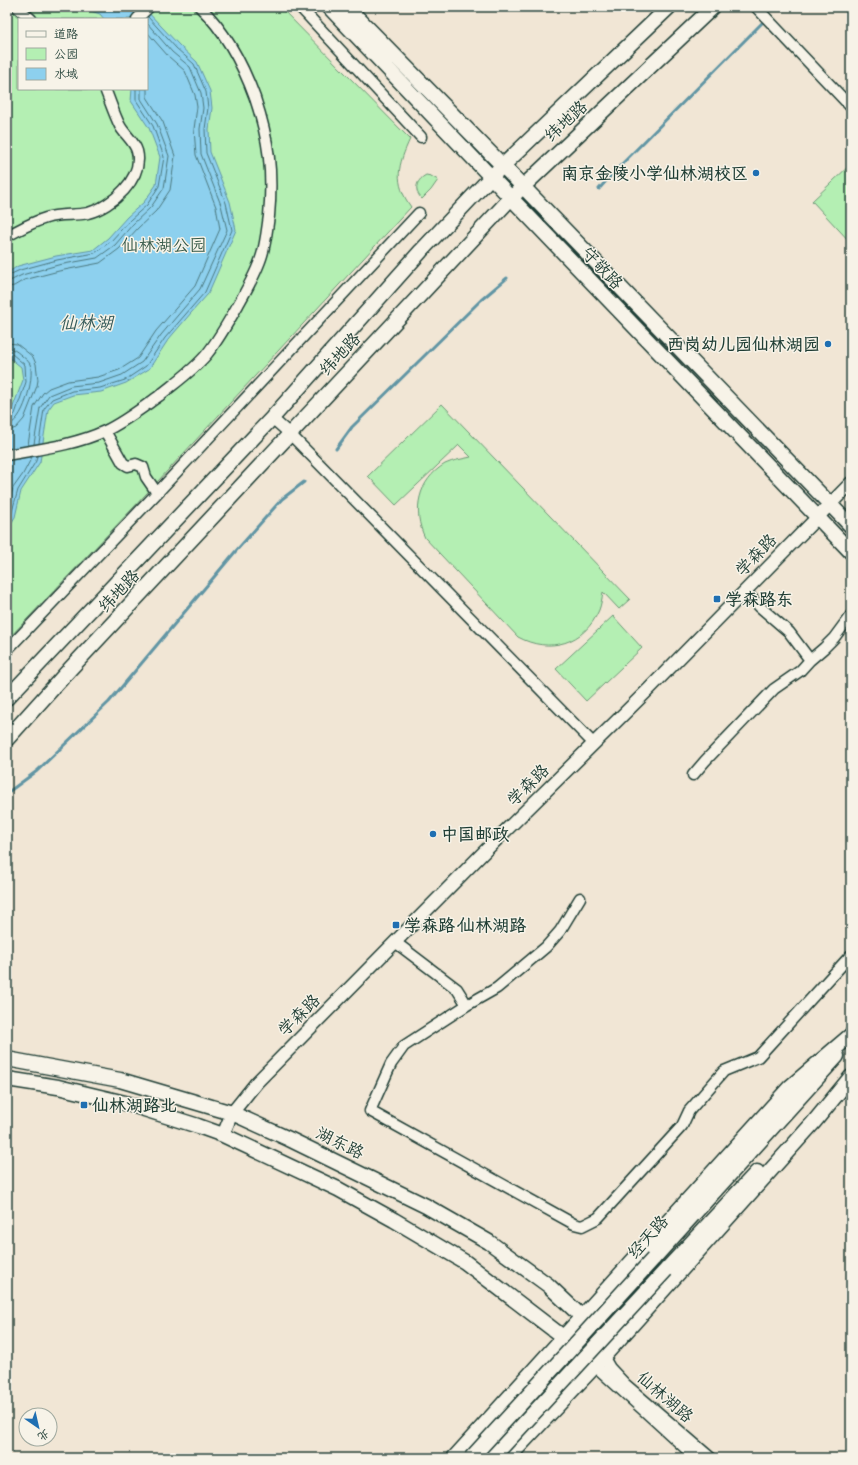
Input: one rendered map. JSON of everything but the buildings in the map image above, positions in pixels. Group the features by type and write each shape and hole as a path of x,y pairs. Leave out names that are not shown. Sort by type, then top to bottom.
{"main road":[{"name":"守敬路","path":"329,7 851,552"},
{"name":"守敬路","path":"347,7 851,526"},
{"name":"纬地路","path":"7,698 272,418 416,257 491,177 669,7"},
{"name":"纬地路","path":"7,739 290,435 342,377 511,198 713,7"},
{"path":"454,1458 790,1086 851,1035"},
{"name":"经天路","path":"471,1458 851,1041"},
{"name":"湖东路","path":"7,1058 120,1080 232,1113 426,1206 490,1242 548,1285 582,1317 599,1361"},
{"name":"经天路","path":"492,1458 851,1070"},
{"path":"508,1458 599,1361 814,1122 851,1077"},
{"path":"7,1079 58,1087 126,1103 223,1135 338,1189 465,1262 563,1338 599,1361"}],"street":[{"path":"17,7 30,18"},
{"path":"138,18 149,7"},
{"path":"7,455 51,448 105,431 141,409 178,381 207,354 231,318 251,282 262,255 268,227 271,194 271,162 266,135 249,83 228,41 200,7"},
{"path":"300,7 420,137"},
{"path":"756,7 851,107"},
{"path":"7,236 45,218 63,214 89,212 113,201 124,191 136,170 138,158 136,149 121,128 105,90"},
{"path":"7,650 157,493 419,213"},
{"path":"272,418 594,744"},
{"path":"105,431 123,463 128,466 136,464 143,467 146,477 157,493"},
{"name":"学森路","path":"223,1135 232,1113 257,1082 851,484"},
{"path":"745,591 760,607 789,632 810,660"},
{"path":"693,775 705,760 774,689 800,671 834,638 851,615"},
{"path":"580,898 560,931 546,947 497,988 467,1005 404,1046 391,1064 370,1111 574,1224 582,1226 598,1218 682,1126 689,1111 724,1071 758,1057 851,955"},
{"path":"395,942 457,989 467,1005"},
{"name":"仙林湖路","path":"599,1361 696,1458"},
{"name":"仙林湖路","path":"599,1361 610,1368 625,1384 711,1458"}],"green space":[{"name":"仙林湖公园","path":"7,7 280,7 410,139 400,165 399,173 405,198 411,207 134,507 7,640"},
{"path":"851,164 851,243 812,201"},
{"path":"426,175 438,180 422,199 419,196 417,186 422,177"},
{"path":"442,404 630,599 619,609 603,592 600,608 593,622 585,631 565,643 542,645 518,637 425,538 421,528 418,507 423,487 436,471 445,464 471,457 459,445 396,505 368,476"},
{"path":"613,616 642,648 586,701 556,669"}],"water":[{"name":"仙林湖","path":"78,7 143,7 197,62 210,91 212,108 209,129 210,152 230,202 236,230 208,294 168,340 149,369 126,383 101,392 73,395 54,402 48,410 40,462 21,491 15,517 7,530 7,417 11,412 23,380 21,367 10,358 7,358 7,273 18,266 56,256 93,250 108,238 127,217 144,202 156,185 160,157 149,128 131,101 132,90 148,90 148,18 103,18 100,14"}],"waterway":[{"path":"599,189 614,172 762,23"},
{"path":"336,449 352,427 481,300 507,278"},
{"path":"7,793 37,771 109,702 235,552 282,499 304,482"}],"place":[{"name":"南京金陵小学仙林湖校区","path":"756,173"},
{"name":"西岗幼儿园仙林湖园","path":"828,344"},
{"name":"学森路东","path":"717,599"},
{"name":"中国邮政","path":"433,834"},
{"name":"学森路·仙林湖路","path":"396,925"},
{"name":"仙林湖路北","path":"84,1105"}]}
